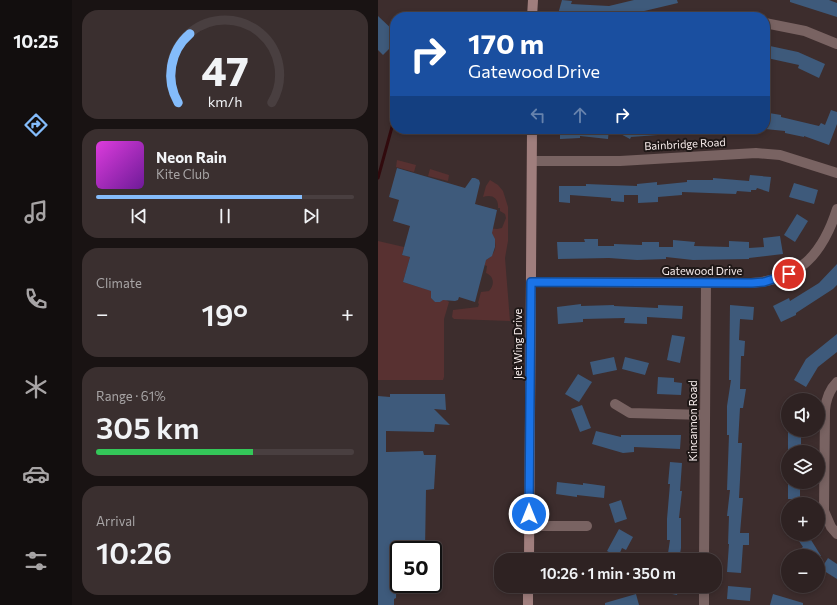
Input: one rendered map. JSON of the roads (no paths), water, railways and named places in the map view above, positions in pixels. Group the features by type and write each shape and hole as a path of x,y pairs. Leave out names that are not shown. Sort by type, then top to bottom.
{"main road":[{"path":"532,12 533,0"},
{"name":"Jet Wing Drive","path":"529,553 532,134"},
{"path":"528,593 528,605"}],"street":[{"path":"770,24 805,31 837,44"},
{"name":"Bainbridge Road","path":"532,161 620,161 756,153 780,155 837,173"},
{"name":"Gatewood Drive","path":"531,282 764,282 789,274 810,259 818,250 829,231 837,209"},
{"name":"Kincannon Road","path":"704,553 706,283"},
{"path":"837,382 826,399 824,511 826,519 837,534"},
{"path":"615,404 630,413 705,415"},
{"path":"529,526 587,526"},
{"path":"704,593 704,605"}],"waterway":[{"path":"378,178 390,134"}]}
